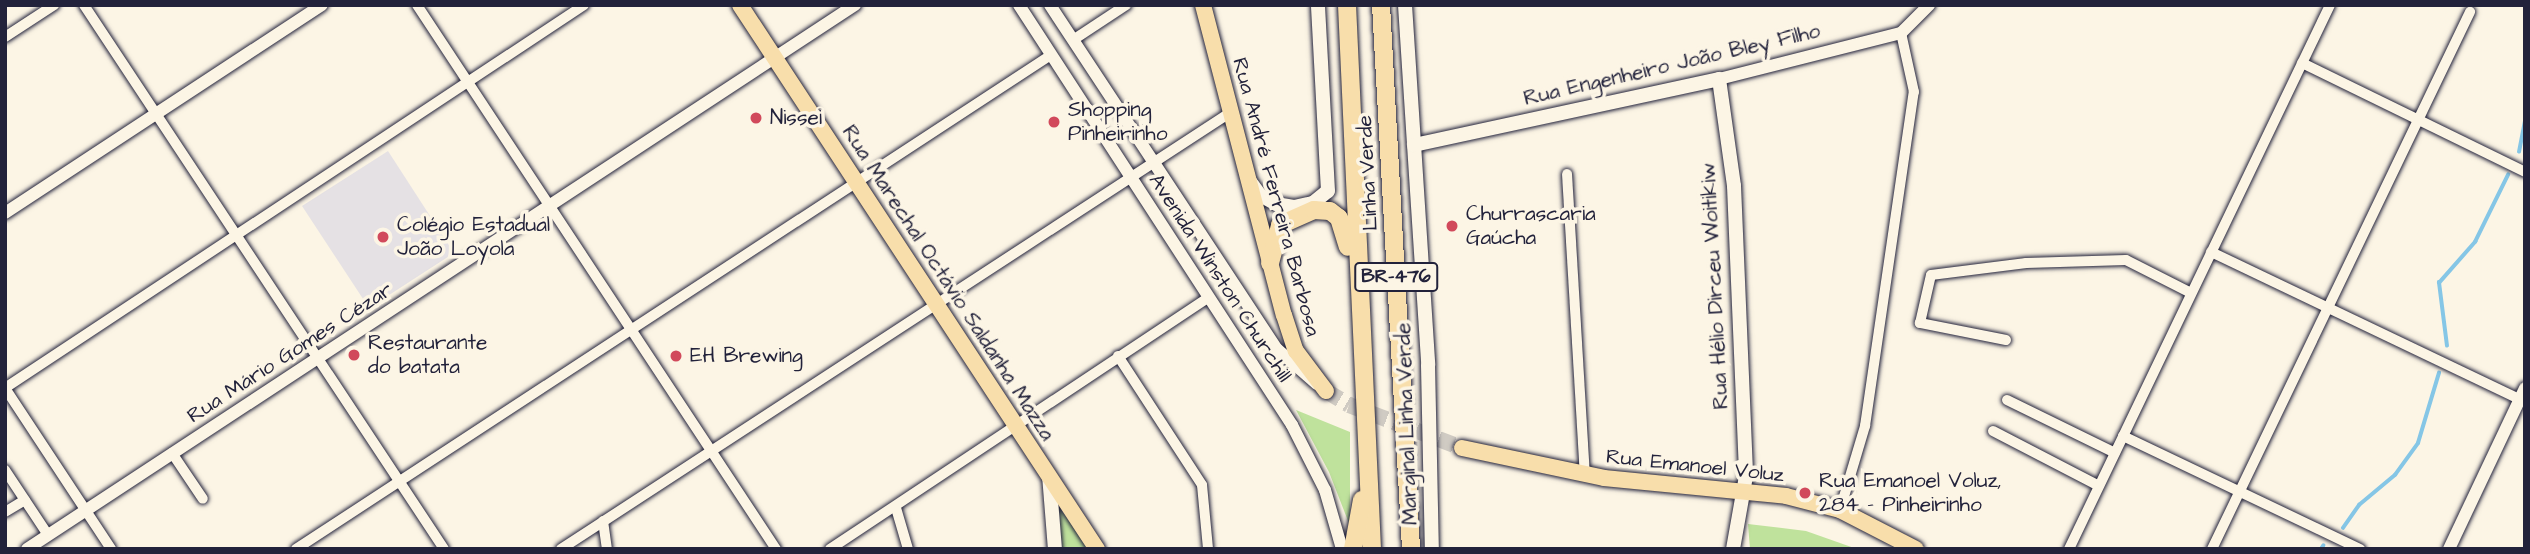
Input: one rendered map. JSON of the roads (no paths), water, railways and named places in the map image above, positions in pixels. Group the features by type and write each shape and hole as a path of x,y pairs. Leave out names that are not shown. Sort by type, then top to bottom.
{"highway":[{"name":"Linha Verde","path":"1347,5 1360,353 1372,549"},
{"name":"Linha Verde","path":"1381,5 1411,549"},
{"path":"1270,263 1274,237 1288,218 1314,210 1330,211 1339,218 1347,235 1353,337 1360,353"},
{"path":"1353,549 1366,472"},
{"path":"1409,508 1418,549"}],"main road":[{"name":"Rua Marechal Octávio Saldanha Mazza","path":"740,5 1097,549"},
{"name":"Rua André Ferreira Barbosa","path":"1203,5 1270,263 1296,351 1326,390"},
{"path":"1249,179 1260,195 1276,204 1303,205 1328,191 1318,5"},
{"name":"Marginal Linha Verde","path":"1405,5 1427,365 1432,549"},
{"name":"Rua Engenheiro João Bley Filho","path":"1414,145 1719,79"},
{"name":"Rua Hélio Dirceu Woitikiw","path":"1719,79 1734,186 1743,491 1733,549"},
{"name":"Rua Emanoel Voluz","path":"1462,448 1585,474 1743,491 1840,510 1916,549"},
{"path":"1049,475 1055,549"}],"street":[{"path":"5,37 54,5"},
{"path":"84,5 444,549"},
{"path":"5,213 322,5"},
{"path":"417,5 776,549"},
{"path":"111,549 5,388 584,5"},
{"name":"Rua Mário Gomes Cézar","path":"27,549 855,5"},
{"name":"Avenida Winston Churchill","path":"1019,5 1302,442 1325,490 1342,549"},
{"name":"Avenida Winston Churchill","path":"1050,5 1277,349 1326,390"},
{"path":"1073,40 1126,5"},
{"path":"1840,510 1865,426 1914,92 1901,33 1929,5"},
{"path":"2069,549 2330,5"},
{"path":"2212,549 2470,12"},
{"name":"Rua Engenheiro João Bley Filho","path":"1719,79 1901,33"},
{"path":"296,549 1051,55"},
{"path":"2302,63 2525,172"},
{"path":"561,549 1231,112"},
{"path":"1567,174 1585,474"},
{"path":"2211,252 2523,397 2449,549"},
{"path":"2006,340 1920,323 1931,275 2026,263 2126,260 2191,293"},
{"path":"830,549 896,508 1016,424 1209,297"},
{"path":"1118,356 1202,485 1208,549"},
{"path":"2007,400 2115,453"},
{"path":"1993,431 2099,486"},
{"path":"2123,436 2360,549"},
{"path":"172,453 203,499"},
{"path":"5,470 48,535"},
{"path":"5,512 24,500"},
{"path":"896,508 908,549"},
{"path":"603,521 607,549"},
{"path":"763,529 764,549"}],"waterway":[{"path":"2519,152 2525,122"},
{"path":"2447,346 2439,283 2475,242 2508,175"},
{"path":"2343,528 2359,505 2395,475 2418,443 2439,373"}],"tunnel":[{"path":"1326,391 1349,405 1462,448"}],"place":[{"name":"Nissei","path":"756,118"},
{"name":"Shopping Pinheirinho","path":"1054,122"},
{"name":"Churrascaria Gaúcha","path":"1452,226"},
{"name":"Colégio Estadual João Loyola","path":"383,237"},
{"name":"Restaurante do batata","path":"354,355"},
{"name":"EH Brewing","path":"676,356"},
{"name":"Rua Emanoel Voluz, 284 - Pinheirinho","path":"1805,493"}]}
